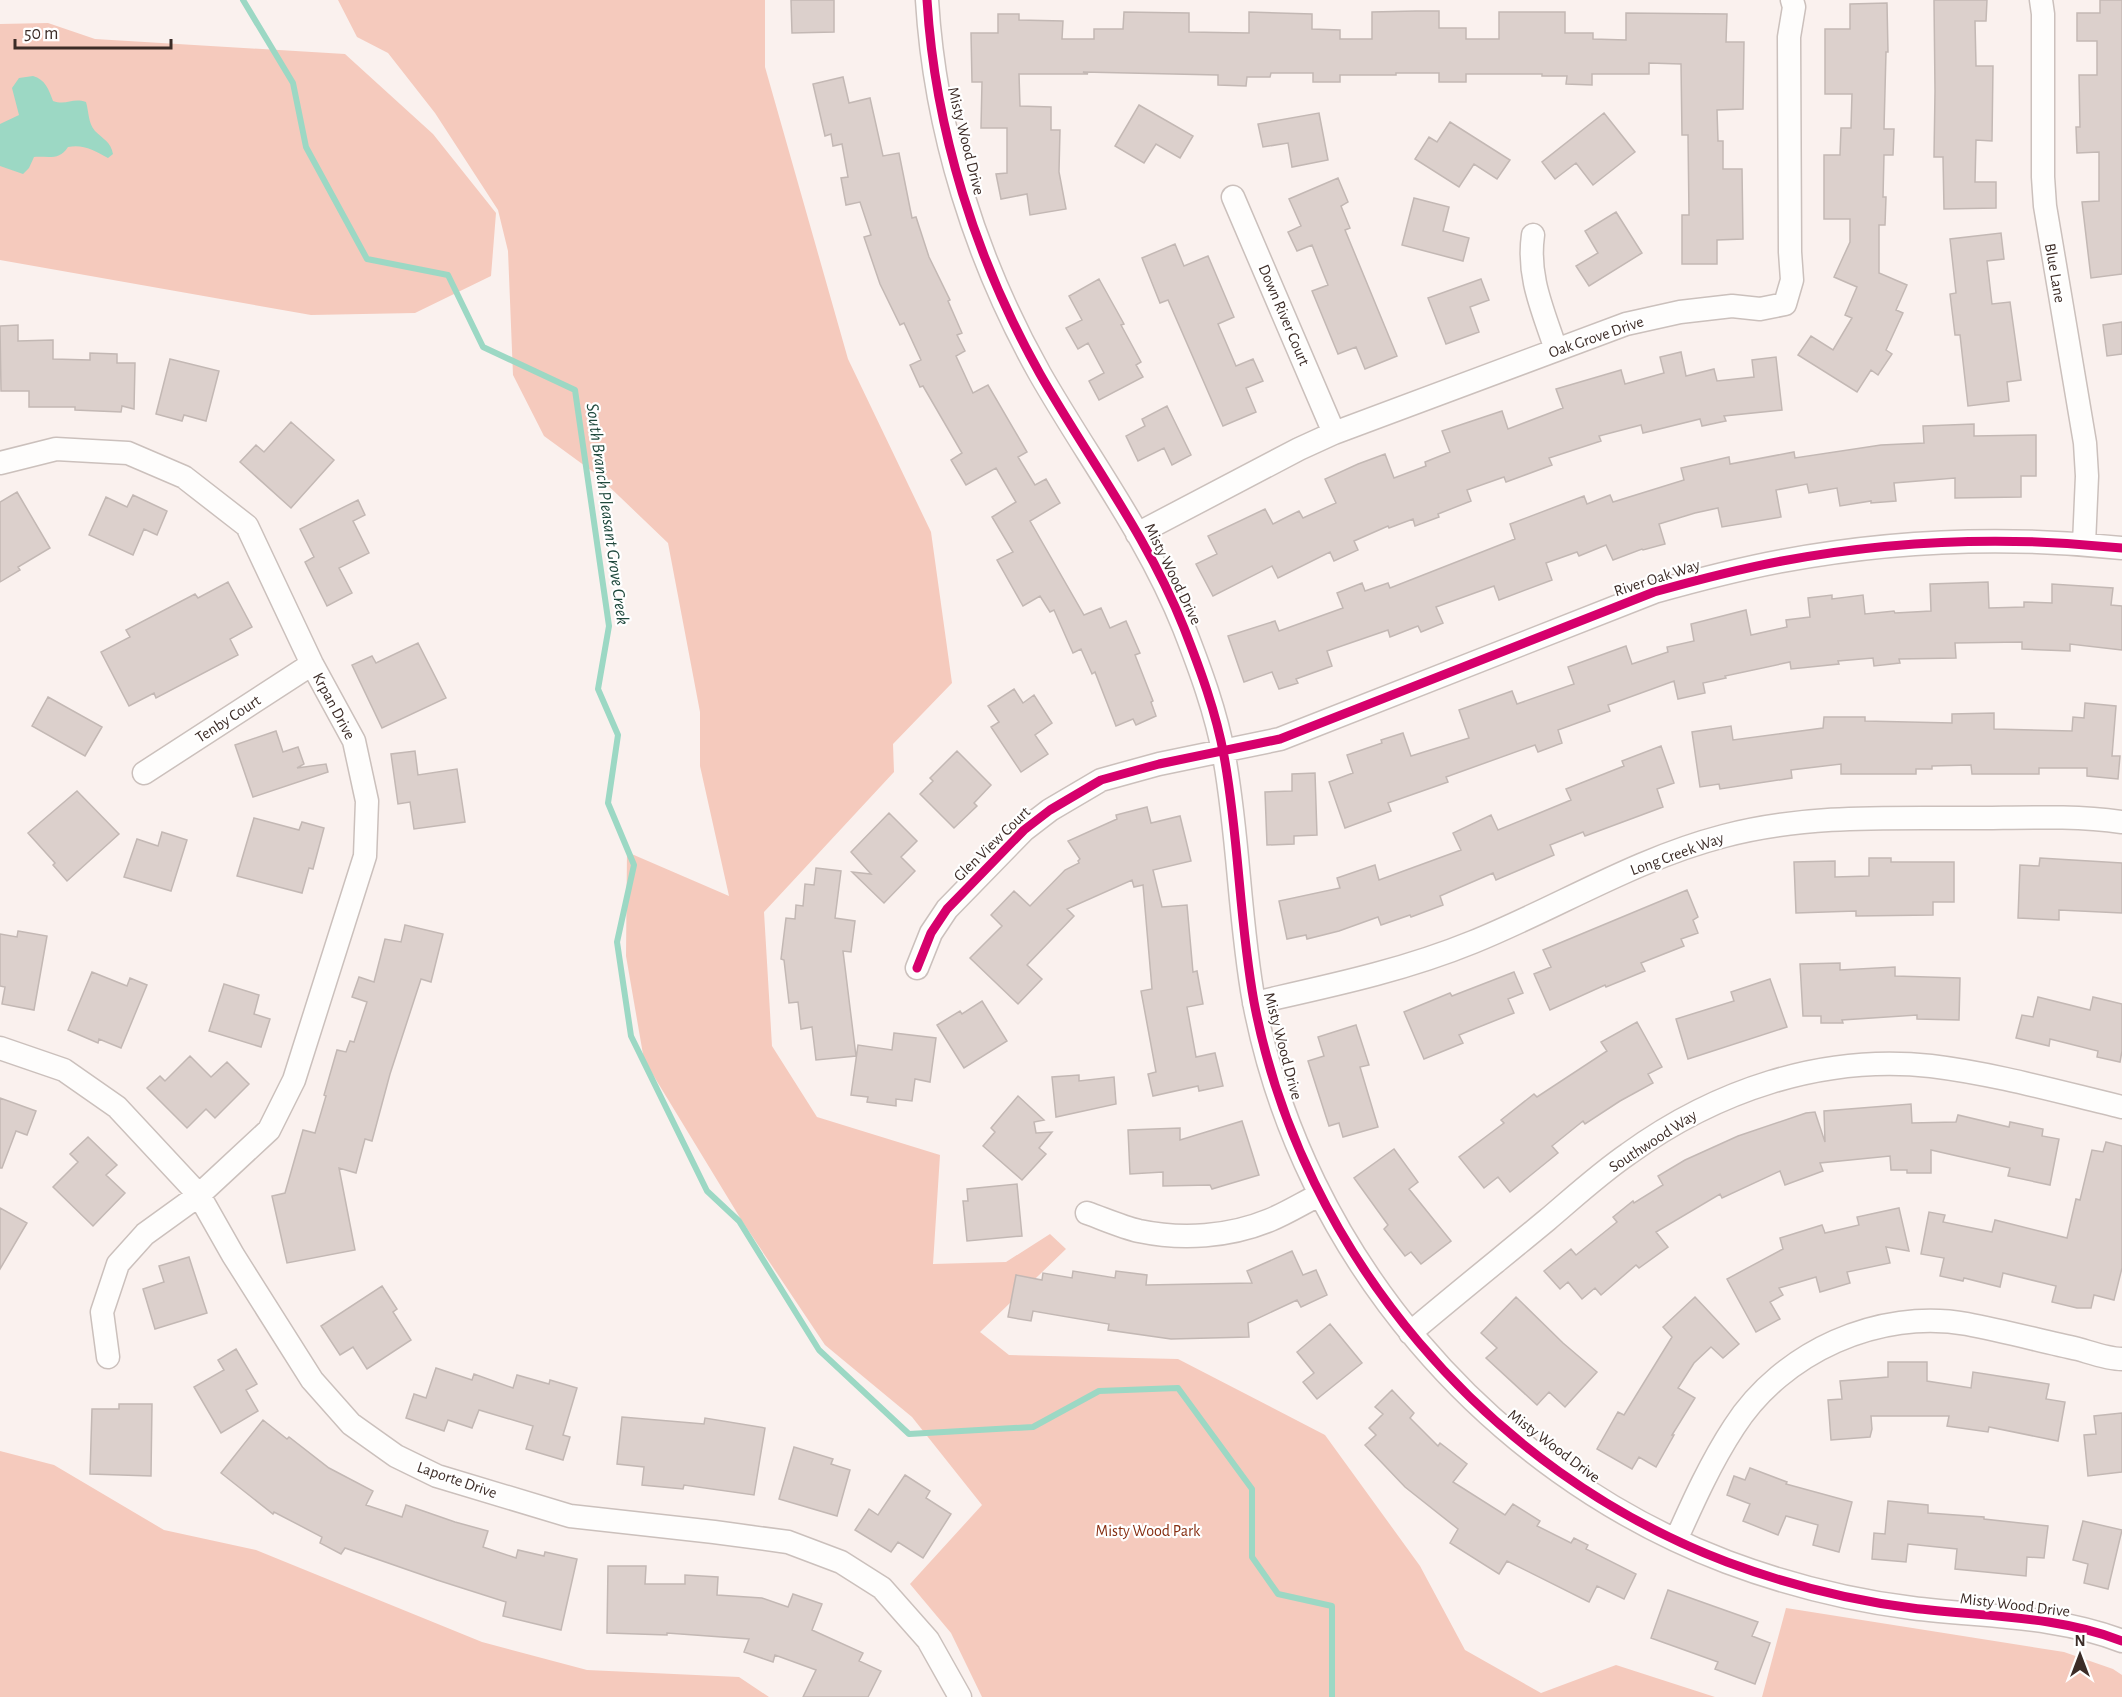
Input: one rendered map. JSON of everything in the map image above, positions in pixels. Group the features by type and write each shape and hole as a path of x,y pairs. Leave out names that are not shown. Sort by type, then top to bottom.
{"street":[{"name":"Misty Wood Drive","path":"927,0 939,100 951,155 988,266 1012,322 1041,376 1137,534 1176,609 1196,657 1213,708 1224,751 1233,808 1243,928 1254,1003 1272,1073 1319,1195 1361,1264 1410,1333 1437,1365 1477,1405 1536,1455 1608,1504 1676,1540 1758,1574 1849,1598 1908,1608 2066,1624 2122,1641"},
{"name":"Oak Grove Drive","path":"1137,534 1334,433 1626,324 1680,312 1732,306 1760,309 1785,304 1792,280 1790,240 1790,37 1794,7 1792,0"},
{"name":"Blue Lane","path":"2041,0 2045,206 2085,443 2087,476 2084,544"},
{"name":"Down River Court","path":"1233,197 1334,433"},
{"path":"1533,235 1530,255 1533,280 1556,350"},
{"name":"Krpan Drive","path":"0,463 56,449 128,453 184,477 247,526 312,664 354,741 368,801 365,856 294,1080 269,1130 199,1195 145,1234 118,1264 102,1312 108,1357"},
{"name":"River Oak Way","path":"1224,751 1280,739 1654,592 1718,575 1833,552 1928,543 2084,544 2122,548"},
{"name":"Tenby Court","path":"144,773 312,664"},
{"name":"Glen View Court","path":"917,968 931,933 947,909 1024,830 1050,810 1101,780 1159,764 1224,751"},
{"name":"Long Creek Way","path":"1254,1003 1366,978 1419,963 1475,942 1653,860 1724,836 1799,822 1868,818 2058,818 2122,822"},
{"name":"Laporte Drive","path":"0,1048 64,1070 117,1107 199,1195 233,1255 312,1380 351,1424 396,1456 437,1476 570,1516 788,1542 841,1562 882,1588 928,1640 960,1697"},
{"name":"Southwood Way","path":"1410,1333 1627,1154 1693,1113 1757,1085 1811,1071 1861,1065 1929,1066 1998,1077 2122,1107"},
{"path":"1087,1213 1138,1230 1172,1236 1204,1236 1239,1230 1270,1220 1319,1195"},
{"path":"1676,1540 1717,1456 1734,1426 1753,1402 1796,1364 1820,1349 1848,1336 1905,1321 1933,1321 1965,1324 2122,1359"}],"green space":[{"name":"Misty Wood Park","path":"338,0 765,0 765,67 848,359 931,532 952,683 893,744 894,772 764,912 772,1046 817,1117 940,1155 933,1264 1006,1262 1050,1234 1066,1249 980,1332 1009,1355 1178,1359 1325,1435 1420,1566 1465,1650 1541,1693 1616,1665 1715,1697 982,1697 951,1633 910,1584 982,1505 912,1417 825,1345 742,1221 644,1060 626,956 627,852 729,896 700,766 700,712 668,543 596,474 544,436 513,375 508,251 498,210 435,113 388,53 357,37"},
{"path":"48,23 95,39 345,54 433,134 496,213 491,276 415,313 311,315 0,260 0,24"},
{"path":"0,1451 54,1465 164,1530 256,1550 482,1642 587,1670 739,1677 769,1697 0,1697"},
{"path":"1786,1608 2064,1652 2113,1669 2122,1675 2122,1697 1762,1697"}],"shaded area":[{"path":"33,76 44,82 53,101 86,102 93,128 109,144 113,154 108,158 88,148 73,146 68,147 57,156 34,157 23,174 0,166 0,124 19,115 12,88 19,78"}],"building":[{"path":"791,0 834,0 834,32 792,33"},
{"path":"1934,0 1987,0 1986,21 1975,21 1976,66 1993,66 1992,141 1976,140 1975,182 1996,182 1996,208 1944,209 1943,157 1934,157"},
{"path":"2100,0 2122,0 2122,274 2091,278 2082,202 2099,201 2099,152 2077,153 2076,127 2080,127 2079,75 2097,75 2097,41 2077,41 2077,13 2100,13"},
{"path":"1887,3 1888,52 1886,52 1884,129 1894,129 1893,155 1884,155 1885,225 1879,225 1879,273 1907,285 1896,310 1903,313 1886,350 1892,354 1878,375 1871,370 1857,392 1798,355 1811,336 1833,350 1852,318 1845,315 1857,287 1834,277 1850,242 1850,219 1824,219 1824,155 1840,155 1841,128 1851,128 1852,94 1825,94 1825,29 1850,29 1850,4"},
{"path":"1439,11 1439,28 1466,28 1466,39 1499,39 1499,12 1565,12 1565,33 1593,33 1593,39 1626,40 1626,13 1727,14 1726,42 1744,42 1743,109 1717,110 1718,141 1723,141 1723,169 1742,169 1743,239 1717,240 1717,264 1682,264 1682,215 1689,215 1688,135 1682,135 1681,64 1649,63 1649,74 1592,74 1592,85 1566,84 1567,76 1542,76 1542,74 1466,74 1466,82 1439,82 1439,73 1396,73 1396,75 1340,75 1340,82 1313,82 1313,73 1271,73 1270,77 1247,77 1246,86 1218,85 1218,75 1083,72 1088,74 1019,74 1020,106 1051,107 1051,130 1060,130 1059,172 1066,209 1030,215 1027,194 1001,199 996,174 1007,173 1007,128 981,128 982,82 972,82 971,33 998,33 998,14 1019,14 1019,20 1063,21 1062,39 1094,39 1094,29 1123,29 1124,12 1189,13 1189,32 1249,33 1249,12 1312,14 1312,29 1340,30 1340,39 1372,39 1372,12"},
{"path":"843,77 849,103 870,98 883,156 899,153 912,218 916,217 929,257 950,300 948,301 962,333 957,335 965,351 956,356 973,393 988,385 1027,452 1018,457 1035,485 1046,479 1060,503 1030,521 1084,615 1101,608 1110,628 1126,621 1140,653 1135,655 1153,701 1151,702 1156,716 1136,725 1133,719 1116,726 1095,672 1092,674 1081,649 1073,653 1054,610 1050,612 1040,596 1023,606 997,560 1013,552 992,517 1016,502 996,468 966,485 951,460 962,453 923,386 920,387 910,365 921,360 904,323 900,325 880,284 864,237 871,235 860,202 846,205 841,178 848,177 842,144 833,146 831,134 825,136 813,84"},
{"path":"1139,105 1193,136 1180,158 1156,144 1144,163 1115,146"},
{"path":"1319,113 1328,160 1292,167 1288,143 1263,147 1258,124"},
{"path":"1604,113 1635,152 1593,185 1576,163 1555,179 1542,162"},
{"path":"1450,122 1510,160 1497,179 1474,164 1459,187 1415,159 1429,137 1437,142"},
{"path":"1338,178 1348,202 1341,206 1350,228 1345,230 1397,356 1365,369 1356,347 1338,354 1312,291 1328,285 1312,245 1297,251 1288,232 1301,226 1289,199"},
{"path":"1414,198 1449,207 1443,231 1469,238 1463,261 1402,245"},
{"path":"1616,212 1642,253 1589,286 1576,266 1598,253 1585,231"},
{"path":"2001,233 2004,259 1987,261 1992,304 2010,302 2021,380 2007,382 2009,401 1968,406 1960,335 1955,335 1950,294 1956,293 1950,239"},
{"path":"1175,244 1184,266 1208,256 1234,317 1218,324 1236,366 1253,359 1263,381 1246,388 1256,412 1223,426 1168,300 1160,303 1142,258"},
{"path":"1099,279 1124,324 1121,325 1141,362 1136,365 1143,377 1099,400 1089,381 1104,373 1088,343 1078,349 1066,328 1082,320 1069,296"},
{"path":"1481,279 1489,300 1470,307 1479,332 1446,344 1428,298"},
{"path":"2122,322 2122,354 2107,356 2103,325"},
{"path":"18,325 18,341 53,340 53,359 90,360 90,353 117,354 117,363 135,363 134,409 122,406 121,412 75,410 75,407 29,407 29,391 1,391 0,326"},
{"path":"1681,352 1686,376 1714,369 1717,381 1754,377 1752,360 1776,357 1782,410 1724,416 1726,421 1702,426 1700,419 1643,433 1641,425 1599,436 1601,441 1549,458 1552,465 1506,482 1504,477 1467,490 1471,501 1438,514 1439,517 1415,526 1413,519 1389,528 1388,526 1354,541 1358,550 1334,561 1330,552 1278,578 1272,566 1213,596 1196,564 1217,554 1208,536 1265,509 1273,524 1299,511 1303,518 1336,503 1325,479 1358,464 1385,454 1394,478 1426,466 1425,462 1450,452 1442,431 1502,411 1508,429 1563,408 1556,389 1621,370 1625,384 1664,373 1660,357"},
{"path":"170,359 219,371 206,421 184,415 182,421 156,414"},
{"path":"1167,406 1191,455 1172,465 1164,448 1138,461 1126,436 1145,426 1142,419"},
{"path":"291,422 334,460 291,508 240,462 256,445 264,452"},
{"path":"1974,424 1974,436 2036,435 2036,476 2021,476 2021,497 1955,498 1955,478 1894,483 1896,501 1871,503 1871,501 1840,506 1837,488 1809,493 1807,484 1776,490 1781,517 1722,527 1718,508 1659,524 1665,544 1642,549 1613,560 1606,545 1579,556 1577,552 1546,563 1552,580 1499,600 1494,586 1436,607 1443,623 1421,632 1418,626 1390,637 1388,630 1327,651 1332,666 1296,679 1298,683 1279,689 1272,672 1244,682 1228,636 1275,621 1279,631 1343,608 1337,593 1362,583 1365,591 1388,583 1390,588 1515,539 1510,524 1584,496 1587,504 1610,495 1613,502 1684,480 1681,468 1729,457 1730,464 1794,452 1795,458 1881,445 1924,443 1923,426"},
{"path":"17,492 50,548 18,567 20,570 0,582 0,502"},
{"path":"133,495 167,511 157,535 144,529 133,555 89,535 106,497 127,507"},
{"path":"358,500 365,515 353,521 369,553 339,568 352,593 327,606 305,562 314,557 300,529"},
{"path":"228,582 252,627 230,639 238,655 156,698 154,693 129,706 101,652 130,637 126,630 195,594 198,598"},
{"path":"1988,582 1989,608 2024,607 2024,602 2052,603 2052,584 2113,588 2111,605 2122,606 2122,650 2070,644 2070,651 2022,649 2022,642 1955,643 1956,658 1899,659 1900,663 1874,666 1873,658 1791,669 1790,662 1703,683 1705,693 1678,699 1674,681 1608,705 1610,711 1558,730 1562,743 1538,752 1535,745 1446,777 1448,782 1388,803 1391,811 1345,828 1329,782 1353,773 1347,755 1382,743 1381,740 1403,733 1411,756 1469,738 1459,710 1512,691 1517,704 1574,684 1568,667 1626,646 1632,664 1668,652 1667,647 1694,641 1691,624 1746,610 1751,635 1787,627 1786,620 1810,617 1808,598 1832,595 1832,599 1863,595 1865,614 1931,611 1930,584"},
{"path":"418,643 446,698 382,728 352,665 372,656 376,663"},
{"path":"1014,689 1023,703 1034,695 1052,723 1035,735 1048,754 1021,772 991,727 999,722 988,706"},
{"path":"48,697 102,727 85,756 32,726"},
{"path":"2085,703 2116,706 2112,756 2120,756 2118,779 2087,776 2087,768 2039,768 2039,774 1972,774 1971,765 1932,766 1932,769 1916,769 1916,774 1841,774 1841,764 1791,770 1792,778 1720,789 1719,784 1700,787 1692,732 1731,726 1733,740 1823,728 1824,717 1865,717 1865,721 1952,723 1952,714 1994,713 1994,729 2072,731 2073,717 2084,718"},
{"path":"276,731 283,752 298,747 304,764 297,768 326,764 328,772 253,797 235,745"},
{"path":"1661,746 1674,783 1657,789 1663,807 1585,836 1583,832 1550,845 1554,855 1496,880 1493,873 1440,896 1443,905 1411,917 1410,915 1381,925 1378,917 1339,931 1307,939 1306,935 1287,939 1279,901 1340,888 1337,878 1375,865 1379,880 1461,850 1453,833 1491,815 1498,830 1571,800 1566,789 1624,766 1622,761"},
{"path":"415,751 418,775 457,769 465,822 414,829 410,802 398,804 391,754"},
{"path":"957,751 991,785 974,803 977,806 954,828 920,794 933,781 930,778"},
{"path":"1315,773 1317,835 1294,836 1294,844 1267,845 1265,792 1292,791 1292,774"},
{"path":"77,791 119,834 67,881 53,865 55,863 28,833"},
{"path":"1147,807 1151,823 1180,816 1191,861 1153,870 1162,907 1187,905 1193,972 1197,971 1203,1004 1187,1007 1196,1057 1215,1053 1223,1086 1199,1091 1198,1086 1153,1096 1148,1074 1156,1072 1141,991 1152,989 1143,885 1134,887 1132,880 1067,909 1074,916 1027,965 1042,979 1018,1004 970,958 1002,926 991,915 1014,891 1030,906 1065,870 1079,863 1080,859 1068,841 1117,819 1116,815"},
{"path":"889,813 917,841 901,857 915,871 884,903 852,872 871,874 851,852"},
{"path":"254,818 299,830 302,822 324,828 313,869 309,868 302,893 237,876"},
{"path":"162,832 187,840 171,891 124,877 137,839 158,846"},
{"path":"1869,858 1891,858 1891,862 1954,862 1954,902 1933,902 1933,915 1856,916 1856,911 1796,913 1794,862 1835,861 1835,877 1869,876"},
{"path":"2040,858 2122,863 2122,913 2059,910 2059,920 2018,918 2020,865 2039,866"},
{"path":"816,868 841,871 835,918 855,921 851,952 843,951 856,1056 816,1060 812,1027 801,1029 798,1002 789,1003 784,960 781,959 786,918 795,919 796,905 803,906 805,884 814,885"},
{"path":"1687,890 1698,917 1693,920 1698,933 1681,939 1684,946 1641,963 1645,971 1606,987 1605,985 1550,1010 1534,974 1551,967 1543,950"},
{"path":"405,925 443,934 431,982 421,979 390,1074 372,1141 365,1139 356,1173 339,1168 355,1250 287,1263 272,1196 285,1193 303,1130 315,1133 337,1050 346,1052 350,1041 354,1042 367,1002 352,997 359,977 374,982 385,939 401,942"},
{"path":"18,931 47,936 34,1010 2,1004 5,987 0,986 0,934 17,937"},
{"path":"1840,963 1840,970 1895,967 1895,976 1960,978 1959,1020 1917,1019 1917,1015 1842,1020 1843,1023 1821,1023 1821,1016 1803,1016 1800,964"},
{"path":"92,972 127,986 130,978 147,985 121,1048 99,1039 98,1043 68,1030"},
{"path":"1514,972 1523,993 1508,999 1514,1013 1459,1035 1463,1043 1424,1059 1404,1012 1450,993 1452,996"},
{"path":"1770,979 1787,1027 1688,1059 1676,1019 1734,1001 1731,992"},
{"path":"224,984 259,995 254,1014 270,1019 261,1047 209,1031"},
{"path":"2038,997 2090,1010 2093,997 2122,1004 2120,1062 2097,1057 2098,1051 2050,1039 2049,1046 2016,1038 2022,1015 2033,1017"},
{"path":"982,1001 1007,1041 964,1068 937,1025 960,1011 962,1014"},
{"path":"1637,1022 1662,1067 1648,1074 1653,1083 1585,1124 1583,1121 1552,1146 1558,1153 1510,1192 1498,1177 1484,1188 1459,1157 1504,1123 1501,1120 1534,1094 1537,1097 1607,1051 1601,1042"},
{"path":"1356,1025 1369,1065 1360,1067 1378,1127 1343,1137 1339,1123 1329,1126 1308,1061 1324,1056 1318,1037"},
{"path":"894,1033 936,1038 930,1082 915,1079 912,1101 896,1099 896,1106 867,1102 868,1097 851,1095 858,1045 892,1050"},
{"path":"190,1056 211,1077 227,1062 249,1084 215,1118 206,1109 187,1128 147,1088 160,1076 165,1081"},
{"path":"1079,1075 1079,1081 1114,1077 1116,1104 1056,1117 1052,1077"},
{"path":"1018,1096 1044,1120 1034,1122 1036,1133 1052,1132 1039,1148 1046,1154 1022,1180 983,1146 995,1132 991,1128"},
{"path":"0,1098 36,1111 27,1135 16,1131 2,1168 0,1168"},
{"path":"1911,1104 1912,1123 1956,1122 1958,1115 2009,1127 2010,1122 2043,1129 2042,1136 2059,1139 2050,1185 2008,1176 2010,1168 1931,1150 1931,1173 1891,1170 1890,1156 1820,1163 1823,1171 1785,1185 1780,1171 1722,1198 1720,1194 1656,1232 1668,1247 1639,1268 1636,1265 1601,1295 1595,1288 1582,1299 1568,1282 1560,1289 1544,1271 1571,1249 1576,1255 1617,1222 1613,1217 1633,1201 1634,1203 1663,1185 1658,1176 1685,1160 1738,1136 1806,1113 1815,1112 1825,1142 1824,1111"},
{"path":"1242,1121 1259,1175 1212,1189 1210,1185 1163,1186 1163,1172 1130,1174 1128,1130 1180,1128 1180,1140"},
{"path":"88,1137 117,1165 106,1175 125,1193 93,1226 53,1187 78,1162 70,1154"},
{"path":"2106,1142 2122,1146 2122,1268 2114,1300 2094,1295 2091,1308 2077,1308 2052,1302 2056,1286 2003,1273 2000,1287 1964,1278 1963,1281 1940,1276 1944,1258 1921,1254 1929,1212 1945,1215 1943,1222 1992,1232 1995,1220 2067,1238 2076,1199 2080,1200 2092,1150 2103,1152"},
{"path":"1394,1149 1418,1182 1409,1189 1451,1241 1421,1264 1411,1252 1405,1256 1384,1229 1388,1225 1354,1178"},
{"path":"1017,1184 1022,1236 967,1241 963,1201 968,1201 967,1189"},
{"path":"0,1208 27,1223 0,1269"},
{"path":"1899,1208 1909,1251 1886,1247 1890,1263 1847,1272 1850,1283 1820,1292 1816,1277 1779,1288 1783,1295 1770,1302 1780,1319 1756,1332 1727,1279 1783,1249 1780,1238 1822,1225 1825,1233 1859,1225 1857,1217"},
{"path":"1292,1251 1303,1275 1316,1270 1327,1295 1301,1307 1297,1300 1248,1323 1249,1337 1171,1339 1108,1330 1109,1324 1033,1311 1031,1321 1008,1317 1016,1275 1042,1280 1043,1273 1072,1278 1073,1271 1115,1278 1116,1271 1147,1275 1146,1285 1252,1283 1247,1271"},
{"path":"189,1257 207,1313 155,1329 143,1289 164,1282 159,1266"},
{"path":"382,1286 397,1309 393,1312 411,1340 367,1369 353,1347 340,1355 321,1326"},
{"path":"1516,1297 1563,1343 1597,1372 1565,1407 1549,1392 1537,1405 1486,1358 1497,1348 1481,1333"},
{"path":"1695,1297 1739,1344 1723,1358 1711,1347 1694,1363 1678,1388 1695,1398 1672,1435 1674,1435 1656,1467 1639,1457 1632,1469 1597,1449 1618,1412 1624,1415 1672,1337 1663,1327"},
{"path":"1330,1324 1362,1363 1317,1399 1303,1382 1314,1373 1297,1352"},
{"path":"236,1349 257,1384 246,1390 258,1411 221,1433 194,1387 224,1370 218,1360"},
{"path":"1888,1362 1927,1362 1927,1381 1971,1388 1973,1372 2049,1384 2046,1399 2065,1402 2058,1441 1989,1427 1988,1432 1947,1426 1949,1416 1871,1416 1870,1437 1831,1440 1828,1400 1842,1399 1840,1381 1888,1377"},
{"path":"436,1368 472,1380 474,1374 513,1388 517,1375 549,1384 550,1380 577,1388 563,1435 570,1437 563,1460 526,1449 533,1426 479,1410 472,1428 448,1420 444,1431 406,1418 414,1394 426,1398"},
{"path":"1392,1390 1414,1413 1410,1418 1438,1446 1440,1443 1467,1464 1453,1482 1505,1515 1513,1504 1540,1521 1537,1526 1571,1543 1574,1538 1588,1545 1586,1549 1636,1574 1624,1599 1597,1586 1589,1602 1507,1561 1499,1574 1450,1543 1458,1529 1405,1487 1365,1445 1376,1435 1369,1428 1383,1414 1375,1407"},
{"path":"119,1404 152,1404 151,1476 90,1474 92,1409 119,1409"},
{"path":"2122,1413 2122,1472 2088,1476 2084,1435 2096,1434 2094,1416"},
{"path":"622,1417 704,1424 705,1418 765,1428 754,1495 684,1485 683,1489 642,1485 644,1467 617,1464"},
{"path":"263,1420 329,1468 373,1491 366,1505 402,1517 406,1505 488,1531 483,1547 516,1558 518,1550 544,1556 545,1552 577,1559 561,1630 503,1616 506,1602 345,1548 341,1554 320,1543 322,1537 274,1512 273,1514 221,1473"},
{"path":"794,1447 833,1459 831,1464 850,1470 837,1516 779,1499"},
{"path":"1750,1468 1787,1482 1786,1484 1852,1502 1839,1552 1813,1545 1818,1525 1786,1516 1778,1535 1743,1521 1750,1504 1727,1495 1734,1476 1745,1480"},
{"path":"905,1475 930,1491 926,1498 951,1514 923,1558 898,1542 891,1552 855,1530 869,1509 878,1515"},
{"path":"1888,1501 1928,1505 1928,1513 1984,1517 1984,1519 2048,1526 2044,1558 2027,1557 2026,1576 1955,1569 1957,1549 1908,1544 1906,1562 1872,1559 1874,1533 1885,1534"},
{"path":"2083,1521 2122,1530 2108,1589 2084,1583 2088,1564 2073,1560"},
{"path":"608,1566 646,1566 645,1584 685,1584 685,1575 718,1577 717,1595 762,1598 788,1607 793,1594 822,1604 812,1630 863,1653 859,1661 881,1671 868,1697 803,1697 816,1670 775,1655 773,1662 744,1652 749,1639 667,1633 667,1635 607,1633"},
{"path":"1668,1590 1758,1622 1752,1636 1770,1643 1755,1684 1715,1669 1718,1662 1651,1638"}],"waterway":[{"name":"South Branch Pleasant Grove Creek","path":"243,0 293,83 306,147 367,259 448,275 483,347 575,390 609,626 598,689 618,735 608,803 634,865 617,942 631,1036 707,1191 739,1221 819,1350 909,1434 1033,1427 1099,1391 1178,1388 1252,1489 1252,1557 1278,1594 1332,1606 1332,1697"}],"cycle path":[{"path":"927,0 939,98 949,146 962,193 996,286 1040,374 1153,562 1184,628 1202,675 1217,723 1224,756 1233,817 1249,971 1254,1002 1278,1095 1315,1183 1362,1266 1419,1342 1485,1411 1559,1472 1640,1522 1727,1562 1818,1590 1864,1601 1912,1608 2018,1618 2071,1626 2122,1641"},
{"path":"917,968 931,933 947,909 1024,830 1050,810 1101,780 1159,764 1280,739 1654,592 1750,568 1824,554 1909,544 1994,541 2122,548"}]}
